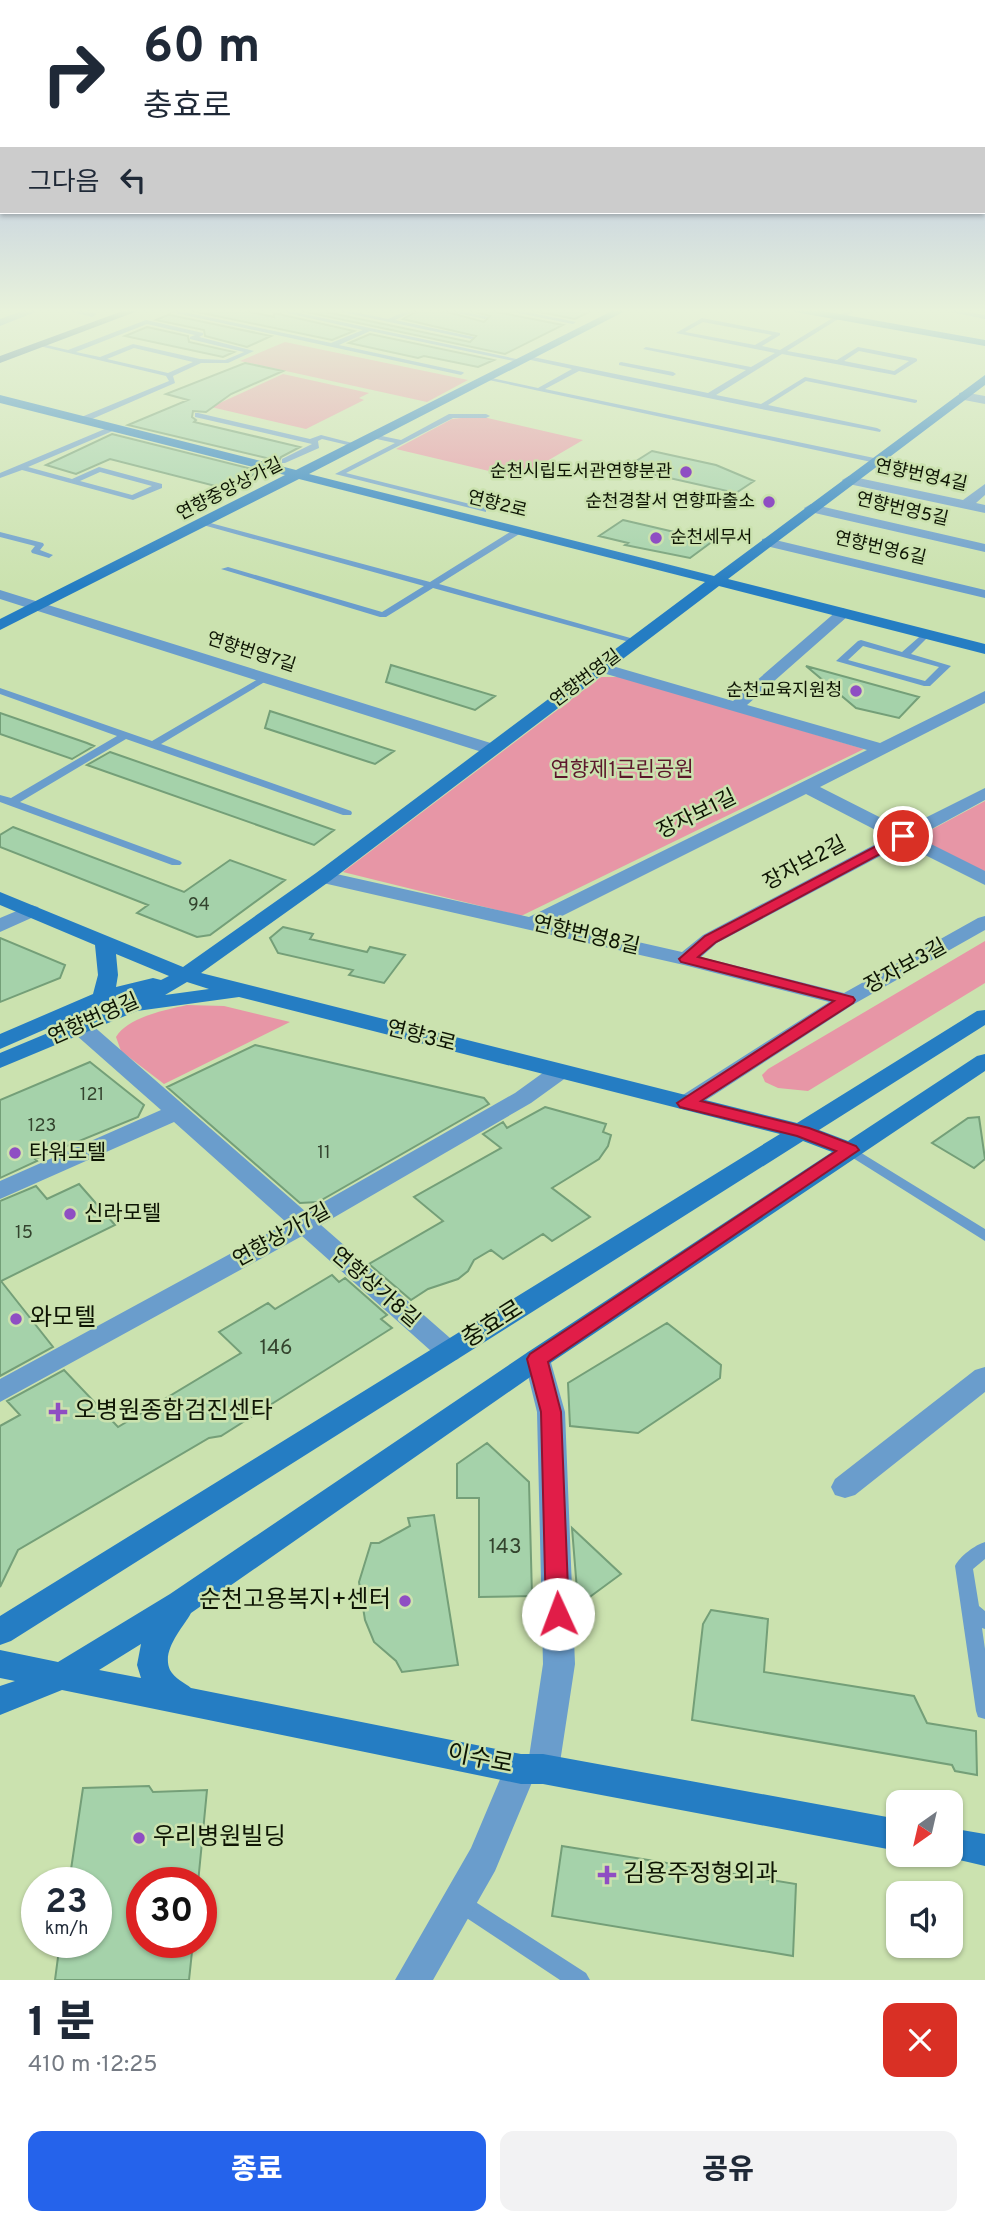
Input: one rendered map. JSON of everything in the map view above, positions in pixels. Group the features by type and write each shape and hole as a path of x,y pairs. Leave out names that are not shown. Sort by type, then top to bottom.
{"street":[{"name":"연향2로","path":"9,401 985,649"},
{"name":"연향중앙상가길","path":"0,625 444,401"},
{"name":"연향번영길","path":"0,1042 123,1010 186,975 323,877 956,401"},
{"name":"연향번영4길","path":"849,480 985,509"},
{"path":"965,505 985,488"},
{"name":"연향번영5길","path":"811,508 985,548"},
{"name":"연향번영6길","path":"767,542 985,594"},
{"name":"연향번영7길","path":"0,594 491,749"},
{"path":"735,707 843,613"},
{"path":"602,668 882,749"},
{"name":"장자보1길","path":"533,923 985,696"},
{"path":"806,787 985,879"},
{"name":"장자보2길","path":"686,959 710,939 985,793"},
{"name":"연향번영8길","path":"323,877 533,923 847,1000"},
{"name":"연향3로","path":"0,898 186,975 803,1132 850,1150"},
{"path":"0,926 31,911"},
{"name":"장자보3길","path":"686,1103 847,1000 985,922"},
{"path":"103,997 108,975 105,942"},
{"name":"연향번영길","path":"0,1061 74,1021 103,997 186,975"},
{"path":"123,1010 185,997 241,991"},
{"name":"충효로","path":"0,1632 985,1016"},
{"name":"연향상가8길","path":"74,1021 449,1352"},
{"path":"0,1701 64,1675 181,1603 537,1359 985,1061"},
{"name":"연향상가7길","path":"0,1392 303,1225 523,1098 559,1072"},
{"path":"0,1191 176,1112"},
{"path":"414,1980 532,1769 559,1664 551,1412 537,1359"},
{"path":"845,1487 985,1377"},
{"path":"181,1603 164,1627 154,1650 153,1667 160,1683 182,1699"},
{"name":"이수로","path":"0,1664 532,1769 886,1833"},
{"path":"963,1846 985,1850"}],"lane":[{"path":"82,420 127,401"},
{"path":"593,401 876,461"},
{"path":"737,401 877,430"},
{"path":"761,407 770,401"},
{"path":"198,415 316,443 316,446 285,461"},
{"path":"483,510 339,474 452,416 486,416"},
{"path":"0,476 112,428"},
{"path":"375,436 402,442"},
{"path":"311,442 321,437 356,445"},
{"path":"22,467 133,498 159,486 99,469 73,481"},
{"path":"206,523 636,641"},
{"path":"225,569 383,615 519,531"},
{"path":"0,534 40,545 35,551 49,555"},
{"path":"904,655 926,634"},
{"path":"861,643 904,655 946,666 927,684 841,661 861,643"},
{"path":"152,745 265,678"},
{"path":"0,691 348,813"},
{"path":"12,802 125,736"},
{"path":"0,798 176,863"},
{"path":"850,1150 985,1236"},
{"path":"985,1549 964,1566 978,1616 985,1711"},
{"path":"460,1902 579,1980"}],"green space":[{"path":"223,401 361,401 306,429 211,407"},
{"path":"479,416 583,440 518,478 396,449 452,419"},
{"name":"연향제1근린공원","path":"601,677 621,677 864,749 521,916 343,872"},
{"path":"985,801 985,875 927,845 929,831"},
{"path":"985,941 985,983 808,1091 778,1088 765,1082 762,1075 768,1069"},
{"path":"187,1005 224,1006 290,1022 164,1084 121,1051 116,1037 138,1019"}],"building":[{"path":"185,401 221,401 206,412 193,411 192,417 196,420 194,422 300,447 281,457 279,461 128,425"},
{"path":"112,434 260,471 227,489 110,459 76,474 46,465"},
{"name":"순천시립도서관연향분관","path":"652,451 716,465 754,481 736,493 625,468"},
{"name":"순천세무서","path":"623,520 713,541 690,558 625,545 628,543 599,536"},
{"path":"391,665 495,696 475,710 386,682"},
{"name":"순천교육지원청","path":"806,666 919,697 899,718 856,708"},
{"path":"270,711 394,751 375,764 265,728"},
{"path":"0,713 94,746 72,759 0,734"},
{"path":"110,752 334,830 314,845 87,765"},
{"path":"13,827 184,892 230,860 285,880 210,935 197,937 137,913 148,905 0,847 0,835"},
{"path":"283,927 313,934 310,939 367,952 370,947 405,955 384,983 349,975 353,970 278,953 270,938"},
{"path":"0,938 65,965 60,978 0,1002"},
{"path":"255,1045 484,1098 489,1104 318,1202 300,1203 167,1087"},
{"path":"90,1062 144,1105 138,1117 35,1159 37,1161 0,1178 0,1100"},
{"path":"545,1107 606,1124 603,1132 611,1135 608,1146 599,1159 552,1188 590,1217 552,1241 543,1234 503,1259 491,1250 474,1260 468,1271 458,1279 428,1289 411,1300 369,1264 443,1221 414,1197 501,1148 483,1134 503,1122 507,1128"},
{"path":"979,1117 985,1159 974,1168 932,1143 968,1118"},
{"path":"79,1184 115,1225 1,1281 53,1347 0,1376 0,1201 36,1186 47,1199"},
{"path":"332,1275 339,1282 345,1278 387,1315 381,1319 392,1328 221,1436 209,1438 18,1550 0,1587 0,1426 20,1415 7,1401 64,1370 118,1427 241,1353 219,1332 268,1303 275,1309"},
{"path":"667,1323 721,1365 720,1378 638,1433 570,1426 568,1383"},
{"path":"487,1443 529,1482 532,1596 479,1597 479,1498 457,1498 457,1464"},
{"name":"순천고용복지+센터","path":"434,1515 458,1665 402,1672 396,1661 374,1642 365,1620 359,1582 371,1543 379,1543 410,1526 408,1518"},
{"path":"572,1528 621,1574 587,1599 577,1590"},
{"path":"711,1610 768,1619 764,1672 914,1696 927,1723 976,1731 977,1775 955,1771 952,1765 692,1720 703,1624"},
{"name":"우리병원빌딩","path":"149,1786 153,1792 207,1790 200,1867 126,1867 126,1958 191,1958 189,1980 55,1980 58,1958 112,1958 112,1867 71,1867 83,1788"},
{"path":"562,1846 796,1884 793,1956 552,1916"}],"place":[{"name":"순천시립도서관연향분관","path":"686,472"},
{"name":"순천경찰서 연향파출소","path":"769,502"},
{"name":"순천세무서","path":"656,538"},
{"name":"순천교육지원청","path":"856,691"},
{"name":"타워모텔","path":"15,1153"},
{"name":"신라모텔","path":"70,1214"},
{"name":"와모텔","path":"16,1319"},
{"name":"오병원종합검진센타","path":"58,1412"},
{"name":"순천고용복지+센터","path":"405,1601"},
{"name":"우리병원빌딩","path":"139,1838"},
{"name":"김용주정형외과","path":"607,1875"}],"route":[{"path":"558,1614 551,1412 537,1359 850,1150 803,1132 686,1103 847,1000 686,959 710,939 903,836"}]}
